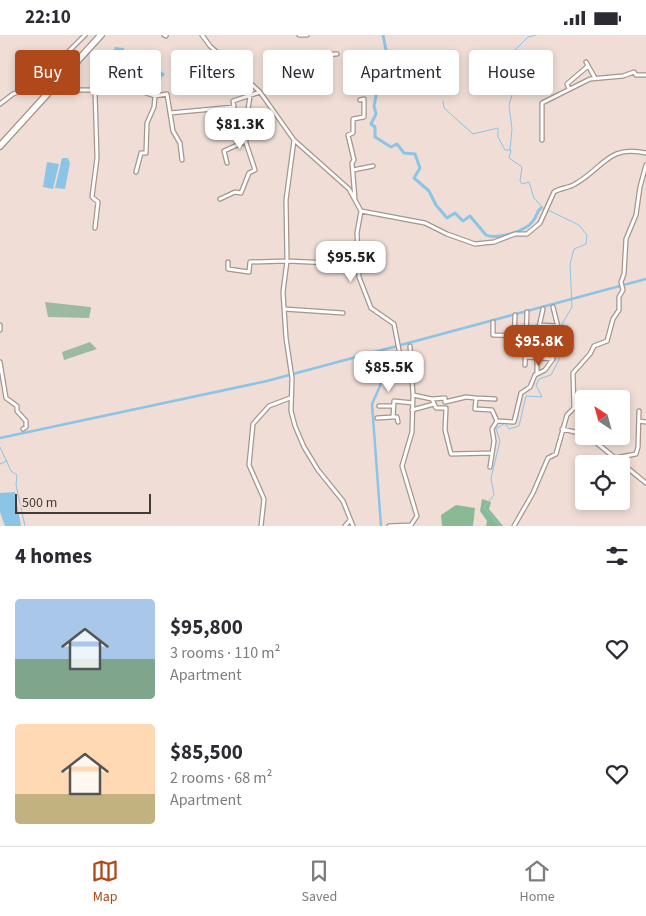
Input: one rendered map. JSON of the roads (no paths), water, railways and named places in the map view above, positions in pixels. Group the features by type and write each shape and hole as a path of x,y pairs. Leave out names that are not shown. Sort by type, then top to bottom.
{"highway":[{"path":"80,56 97,36"},
{"path":"0,146 46,95"}],"street":[{"path":"68,50 84,35"},
{"path":"202,35 210,46 260,93 294,140 348,189 355,200 361,211 357,228 359,277 372,308 394,324 399,349"},
{"path":"299,35 307,35"},
{"path":"333,54 337,54"},
{"path":"569,89 567,83 587,64 595,78"},
{"path":"542,140 541,104 595,78 623,76 634,72 636,75 646,75"},
{"path":"170,113 234,107 233,101 260,93"},
{"path":"0,104 15,94"},
{"path":"150,95 155,97 167,94 172,131 180,143 182,160"},
{"path":"95,95 96,158 92,197 98,202 95,227"},
{"path":"136,173 141,153 146,153 147,123 154,107 155,97"},
{"path":"220,199 235,192 241,193 249,173 255,170 244,137 250,97"},
{"path":"355,200 354,160 348,135 353,133 353,119 364,117 364,99 360,99"},
{"path":"294,140 286,200 287,261 284,283 284,309 292,378 290,398 298,435 318,471 343,501 353,526"},
{"path":"227,163 224,151 246,141"},
{"path":"361,211 424,223 475,244 494,242 515,234 527,234 538,226 554,192 575,184 619,151 627,150 646,153"},
{"path":"515,526 533,493 548,458 556,455 567,414 574,407 573,373 590,354 594,345 603,344 608,339 613,319 619,310 619,297 623,289 626,239 636,215 640,187 646,165"},
{"path":"353,170 373,166"},
{"path":"228,262 228,269 249,272 250,262 331,263 357,255"},
{"path":"497,421 502,420 511,423 516,420 520,394 530,387 533,377 545,370 553,359 560,337 553,307"},
{"path":"284,309 343,313"},
{"path":"537,336 543,309"},
{"path":"525,365 528,312"},
{"path":"514,347 516,315"},
{"path":"493,322 492,335 560,337"},
{"path":"540,325 557,326"},
{"path":"389,526 411,525 416,518 416,512 402,466 412,432 413,395 410,346"},
{"path":"526,347 555,348"},
{"path":"526,357 553,359"},
{"path":"537,358 537,373"},
{"path":"0,362 6,398 17,406 17,411 25,420 26,427 23,429"},
{"path":"413,395 432,399 445,398 447,402 466,397 495,399"},
{"path":"261,526 264,499 249,465 253,424 269,406 290,398"},
{"path":"432,399 436,408 446,408 444,427 451,454 492,453"},
{"path":"476,399 475,409 492,409 497,421"},
{"path":"393,417 394,401 413,403"},
{"path":"412,410 434,403"},
{"path":"379,406 393,406"},
{"path":"630,455 636,454 638,447 639,411"},
{"path":"377,418 397,417 398,422"},
{"path":"490,467 494,441 492,429 497,421"},
{"path":"639,421 646,422"},
{"path":"562,429 575,432"},
{"path":"599,445 611,455"},
{"path":"630,470 646,483"},
{"path":"345,526 350,520"}],"water":[{"path":"115,47 124,48 124,50 114,50"},
{"path":"161,71 165,74 161,78"},
{"path":"62,158 68,158 70,163 65,189 55,188"},
{"path":"47,162 59,164 53,189 43,187"},
{"path":"15,492 21,526 5,526 0,512 0,493"}],"waterway":[{"path":"383,35 389,65 386,77 378,86 374,106 376,114 371,124 375,127 375,137 391,147 397,144 404,153 415,154 420,168 414,178 429,191 436,205 447,218 455,213 463,221 470,216 486,235 497,236 511,234 529,225 541,208"},
{"path":"510,149 512,129 509,105 512,95 510,86 520,79 520,72 512,53 528,37 536,35"},
{"path":"443,101 444,108 473,134 498,128 498,137 505,150 511,150 509,158 522,167 520,181 522,184 529,182 534,198 544,209"},
{"path":"500,526 484,507 494,495 491,478 500,441 496,429 505,423 509,429 519,426 526,396 542,397 536,385 539,379 551,375 559,360 559,353 565,345 562,324 572,307 570,264 574,249 586,244 587,235 579,225 548,210"},
{"path":"0,438 267,381 646,279"},
{"path":"381,352 383,362 380,386 372,404 381,526"},
{"path":"0,447 11,471 17,475 16,485 25,526"},
{"path":"0,464 7,461"}]}
